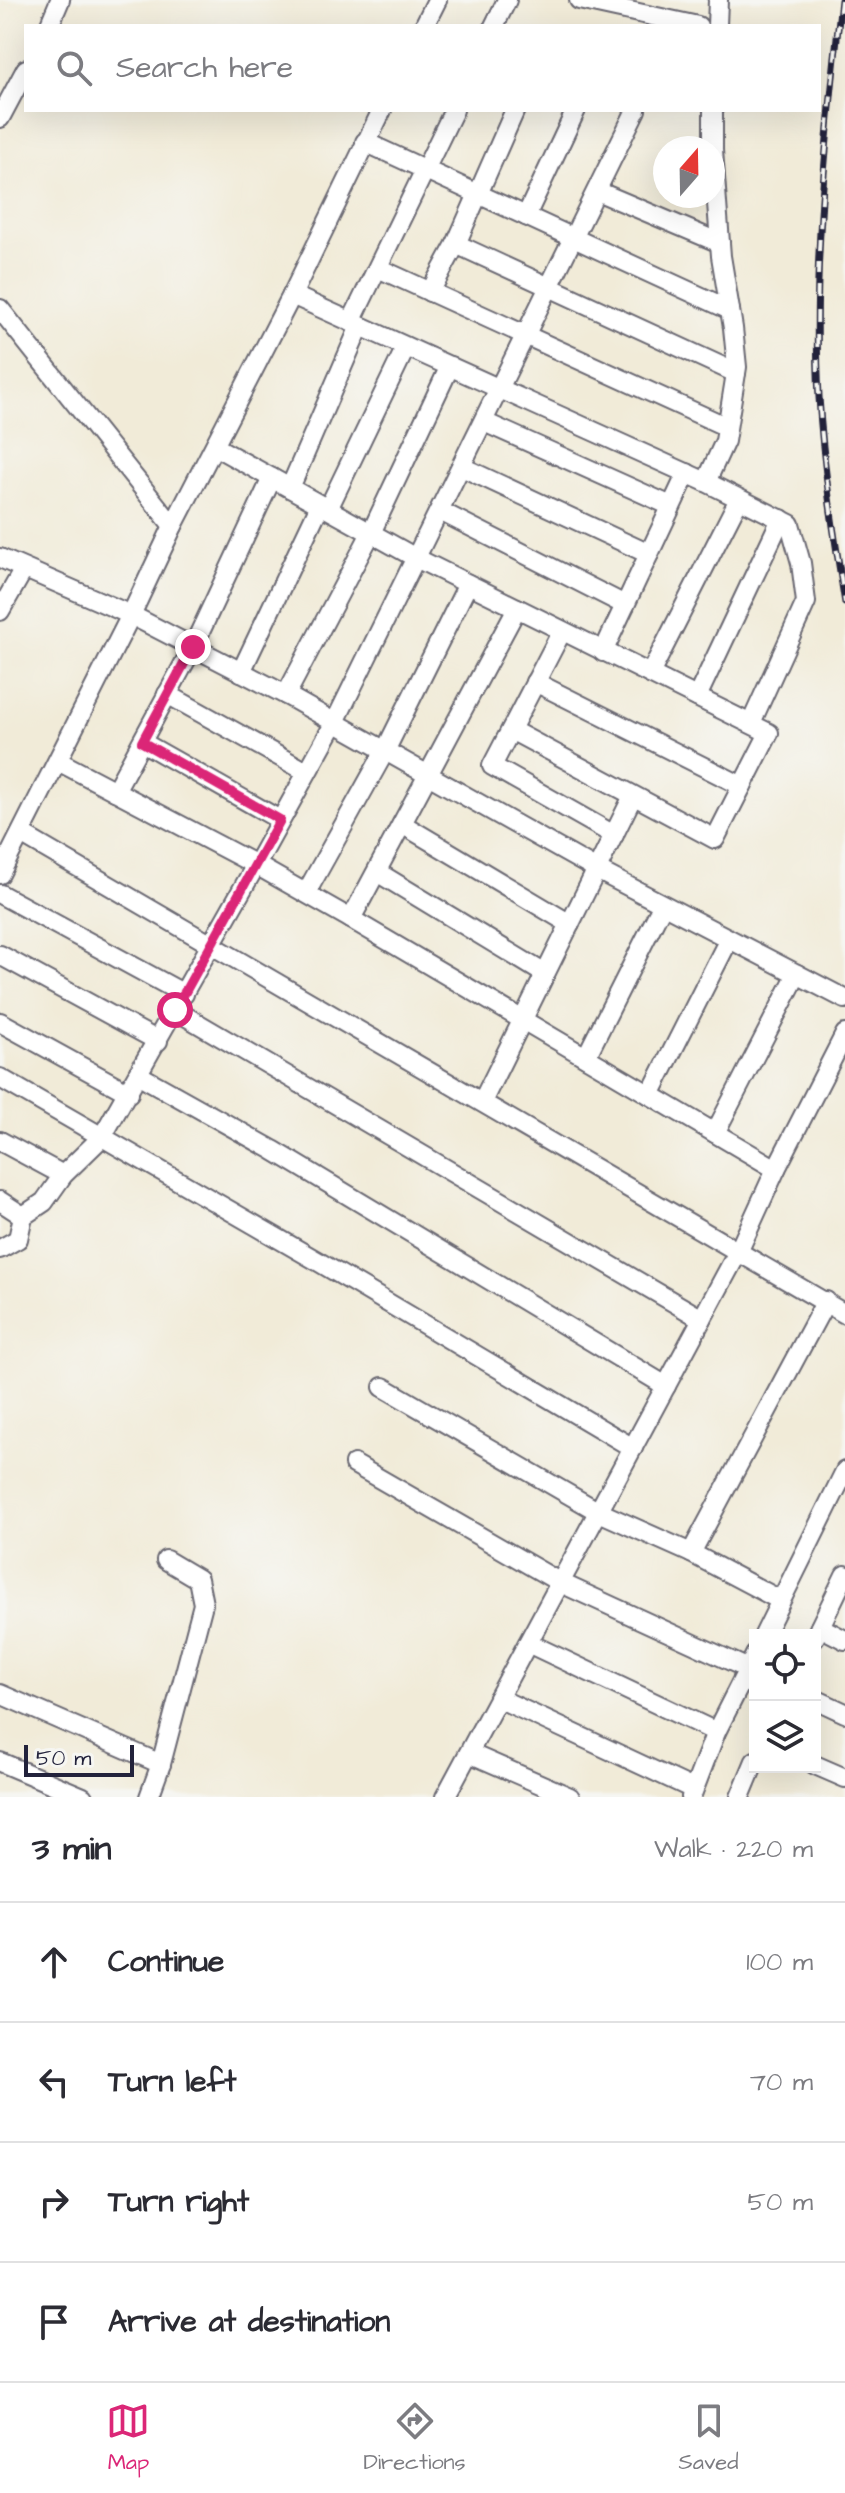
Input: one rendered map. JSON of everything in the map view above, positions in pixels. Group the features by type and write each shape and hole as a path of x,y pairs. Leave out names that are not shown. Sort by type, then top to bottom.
{"street":[{"path":"50,24 60,0"},
{"path":"425,24 437,0"},
{"path":"495,24 507,0"},
{"path":"579,0 689,24"},
{"path":"717,24 718,0"},
{"path":"0,118 24,73"},
{"path":"0,874 381,112"},
{"path":"290,488 378,268 453,112"},
{"path":"430,292 456,244 514,112"},
{"path":"526,216 575,112"},
{"path":"0,1249 18,1239 23,1216 44,1202 63,1175 102,1137 129,1093 335,722 635,112"},
{"path":"713,112 713,136"},
{"path":"365,142 730,310"},
{"path":"597,191 720,243"},
{"path":"706,482 725,441 736,373 717,208"},
{"path":"456,244 736,373"},
{"path":"378,268 727,427"},
{"path":"292,295 687,473 790,524 801,563 806,602 751,723"},
{"path":"0,309 173,526"},
{"path":"241,672 406,347"},
{"path":"286,695 371,533 450,366"},
{"path":"484,422 671,506"},
{"path":"216,447 416,558 769,733 715,839 511,730"},
{"path":"462,467 649,554"},
{"path":"603,652 687,473"},
{"path":"115,791 193,647 272,478"},
{"path":"650,674 739,499"},
{"path":"440,511 625,605"},
{"path":"697,697 781,519"},
{"path":"0,558 131,615 286,695 662,906 845,999"},
{"path":"0,611 24,569"},
{"path":"306,893 385,751 468,584"},
{"path":"351,919 517,608"},
{"path":"562,631 492,766 614,835"},
{"path":"535,682 742,786"},
{"path":"167,694 307,772"},
{"path":"142,742 280,820"},
{"path":"58,761 306,893 776,1169"},
{"path":"482,1102 633,796"},
{"path":"402,824 570,924"},
{"path":"21,834 845,1314"},
{"path":"377,872 545,974"},
{"path":"0,894 702,1319"},
{"path":"586,1057 662,906"},
{"path":"650,1095 729,939"},
{"path":"0,955 158,1041"},
{"path":"715,1133 797,974"},
{"path":"0,1022 129,1093"},
{"path":"445,1797 739,1250 776,1169 845,1034"},
{"path":"139,1075 273,1150 666,1386"},
{"path":"0,1078 633,1448"},
{"path":"0,1141 63,1175"},
{"path":"0,1201 23,1216"},
{"path":"691,1553 826,1301"},
{"path":"383,1387 599,1512 691,1553 780,1600"},
{"path":"354,1464 561,1583 749,1663"},
{"path":"767,1629 845,1471"},
{"path":"149,1797 161,1764 203,1604 198,1579 166,1560"},
{"path":"818,1629 845,1575"},
{"path":"821,1633 845,1640"},
{"path":"528,1643 716,1732"},
{"path":"498,1698 692,1793 716,1732 749,1672"},
{"path":"0,1694 161,1764"},
{"path":"819,1701 845,1713"},
{"path":"469,1753 570,1797"},
{"path":"0,1762 83,1797"},
{"path":"821,1768 845,1778"},
{"path":"741,1797 750,1773"}],"railway":[{"path":"841,0 822,198 817,347 823,449 845,603"}],"route":[{"path":"175,1010 280,820 142,742 193,647"}]}
